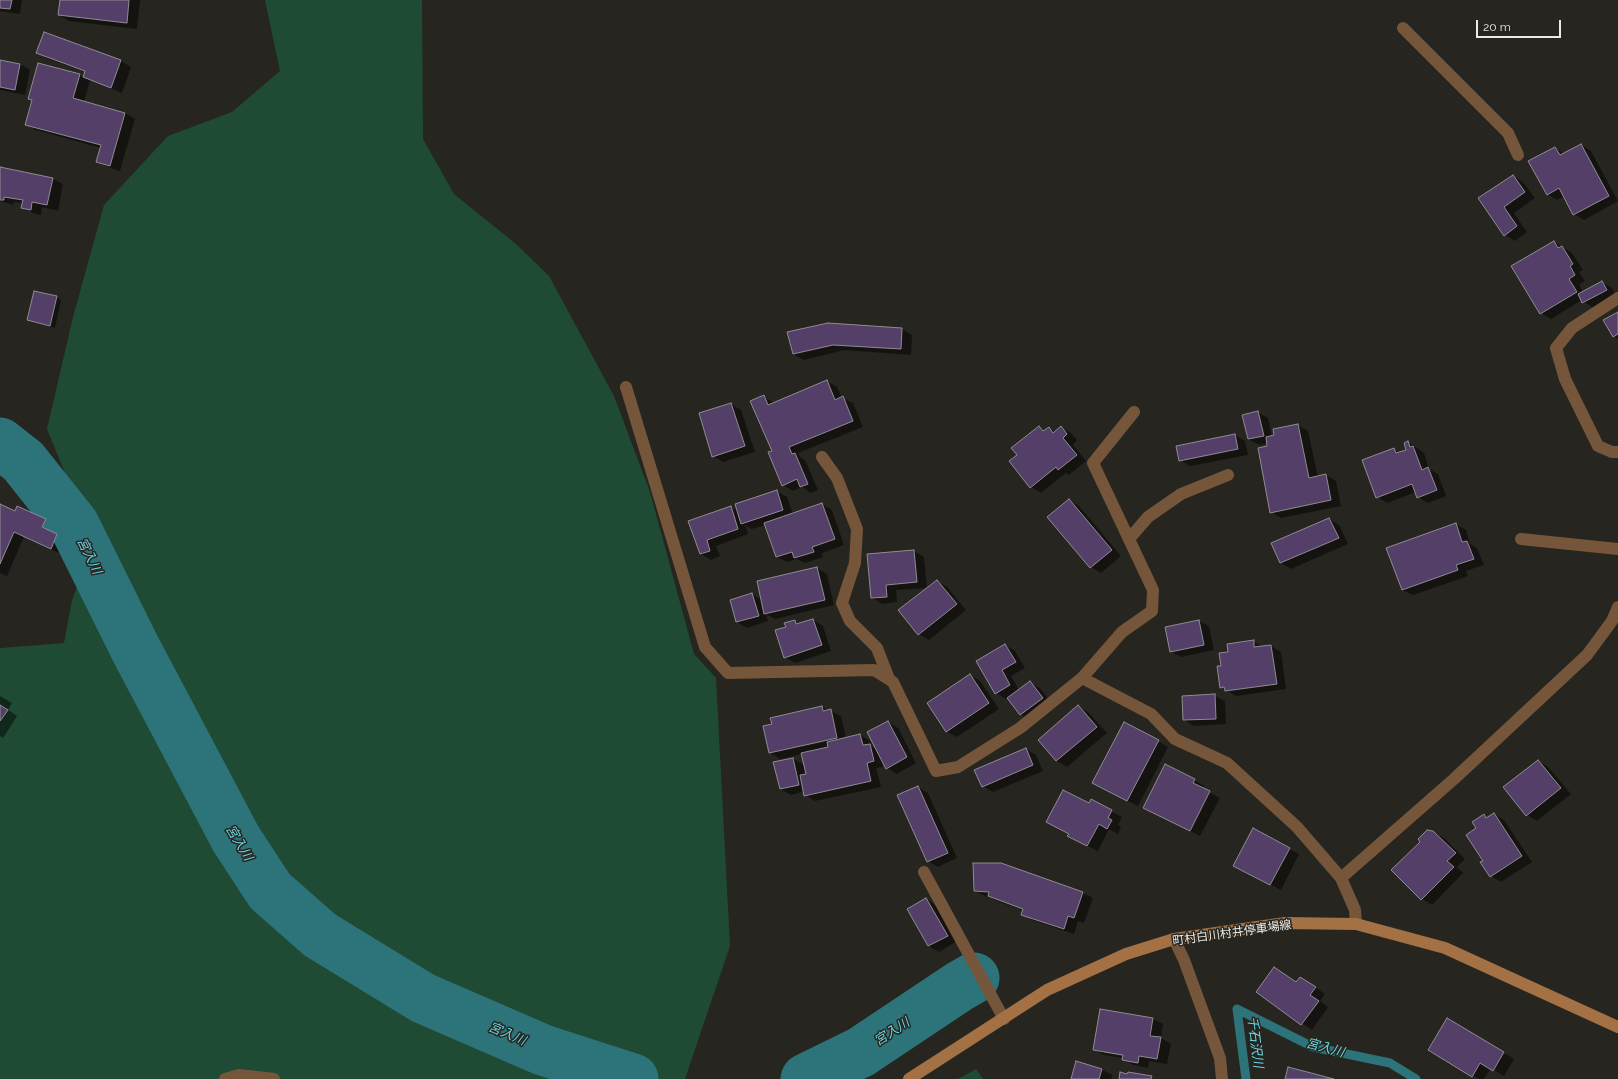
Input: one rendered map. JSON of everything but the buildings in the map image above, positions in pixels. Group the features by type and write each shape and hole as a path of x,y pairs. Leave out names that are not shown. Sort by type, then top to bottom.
{"main road":[{"name":"町村白川村井停車場線","path":"909,1079 1047,990 1126,954 1174,939 1285,923 1356,924 1445,948 1618,1027"}],"street":[{"path":"1403,28 1508,133 1518,154"},
{"path":"1618,298 1572,328 1556,348 1565,378 1598,446 1612,452 1618,452"},
{"path":"626,387 705,647 728,673 874,670 893,682 936,771 958,767 1020,728 1082,678 1122,632 1152,611 1153,590 1093,463 1134,412"},
{"path":"822,457 837,478 857,530 854,563 842,603 850,621 877,648 889,679"},
{"path":"1129,539 1148,517 1181,494 1228,475"},
{"path":"1520,539 1618,549"},
{"path":"1341,878 1454,779 1587,655 1612,621 1618,607"},
{"path":"1082,678 1151,714 1175,739 1227,763 1297,827 1341,878 1355,910 1356,924"},
{"path":"924,872 1004,1018"},
{"path":"1174,939 1184,960 1220,1058 1222,1079"},
{"path":"225,1079 239,1075 274,1079"}],"green space":[{"path":"265,0 422,0 423,139 454,194 516,244 549,276 614,396 650,492 694,654 716,678 730,946 685,1079 0,1079 0,648 64,643 72,600 94,544 47,429 73,317 104,205 168,136 232,112 280,71"},
{"path":"976,1069 983,1079 958,1079"}],"waterway":[{"name":"宮入川","path":"0,443 23,461 74,525 135,648 236,839 270,891 320,935 423,998 543,1050 633,1079"},
{"name":"宮入川","path":"806,1079 861,1052 974,978"},
{"name":"宮入川","path":"1237,1009 1313,1047 1390,1063 1416,1079"},
{"name":"千石沢川","path":"1237,1009 1246,1079"}]}
